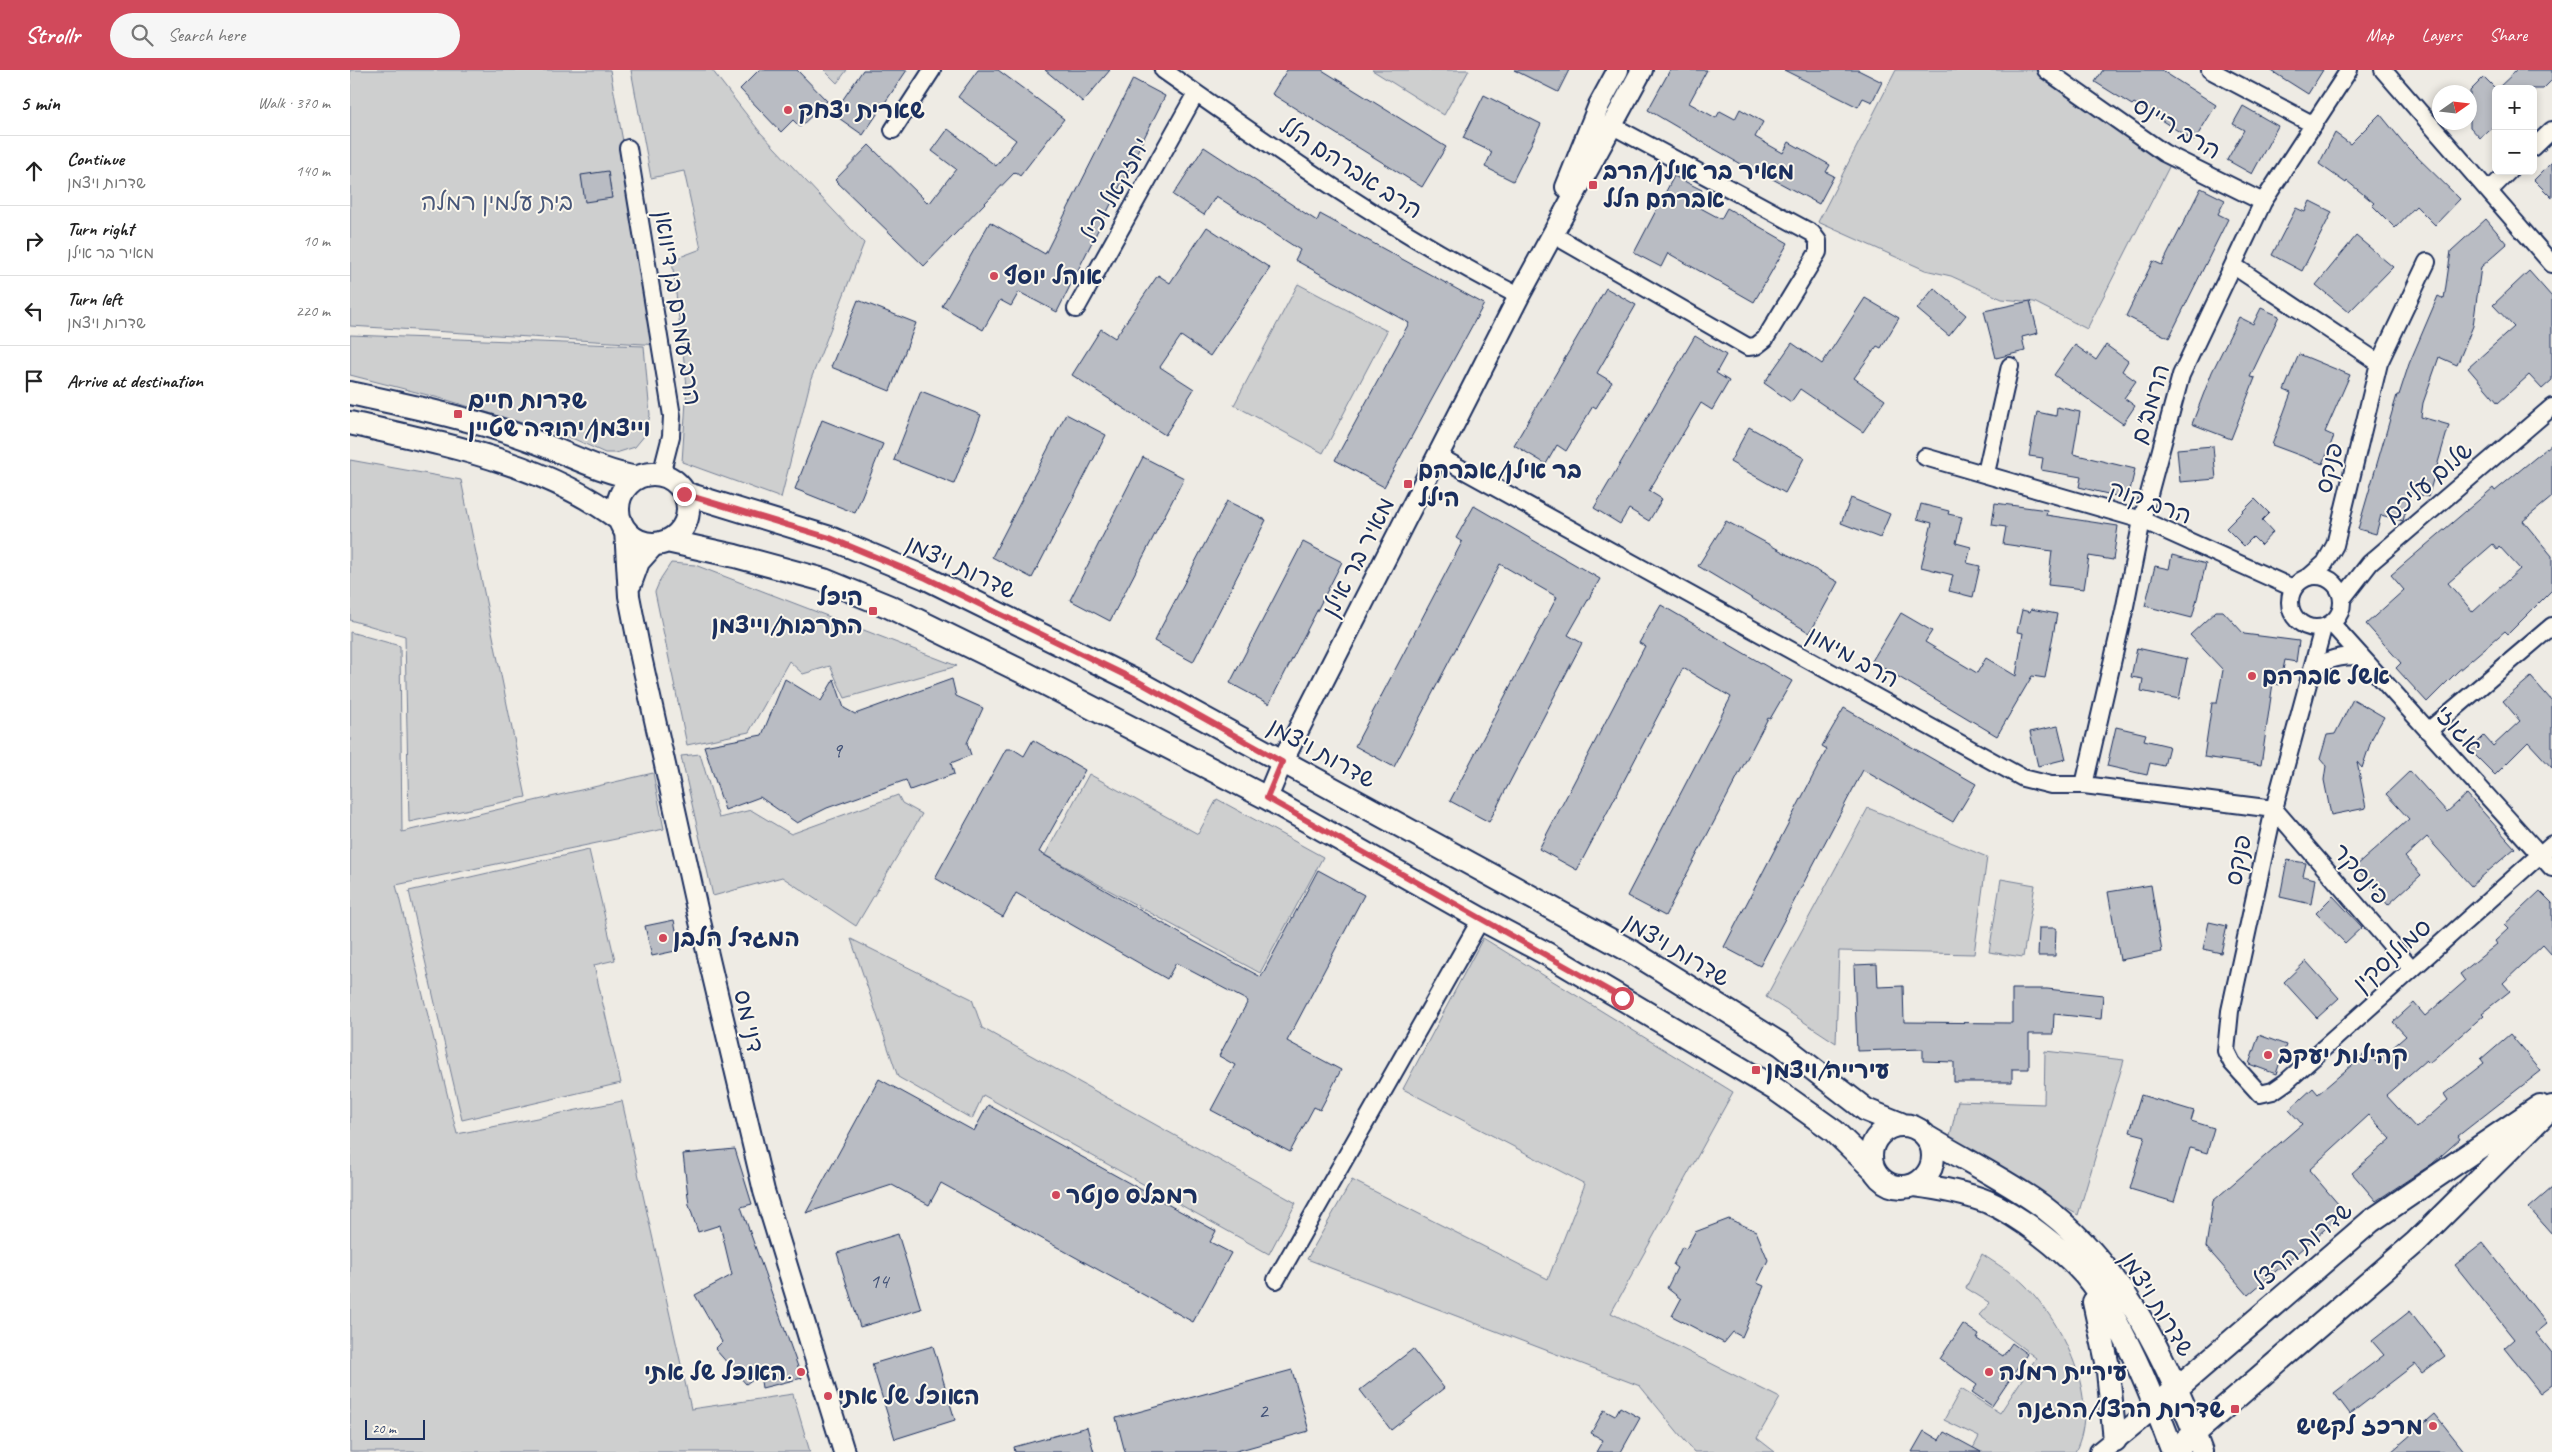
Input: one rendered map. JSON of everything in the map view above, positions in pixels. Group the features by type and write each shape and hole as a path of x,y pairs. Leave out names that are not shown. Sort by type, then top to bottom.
{"main road":[{"path":"350,393 460,418 529,439 610,472 637,478"},
{"path":"350,423 453,446 519,468 583,494 644,543 661,542 735,556 824,580 890,607 1023,672 1267,798 1481,919 1547,954 1776,1090 1834,1131 1889,1185 1906,1187 1922,1180 1932,1164 1932,1146 1920,1130 1902,1124 1891,1126 1875,1138 1871,1148 1873,1169"},
{"path":"622,525 618,510 623,491 637,478 648,474 660,475 670,479 684,494 687,516 683,526 676,535 661,542"},
{"name":"שדרות ויצמן","path":"684,494 830,538 926,578 1139,682 1282,762 1634,953 1782,1045 1866,1110 1902,1124"},
{"name":"שדרות הרצל","path":"2156,1407 2371,1222 2552,1098"},
{"path":"2173,1452 2198,1443 2416,1242 2552,1107"},
{"name":"שדרות ויצמן","path":"1927,1137 2040,1205 2073,1232 2122,1287 2151,1334 2177,1389 2198,1443"},
{"name":"שדרות ויצמן","path":"1914,1185 1958,1192 1989,1203 2015,1217 2038,1233 2085,1275 2117,1327 2156,1407 2173,1452"},
{"path":"2085,1275 2101,1330 2110,1382 2107,1446"}],"street":[{"path":"892,130 932,70"},
{"name":"הרב אברהם הלל","path":"1163,70 1388,223 1467,269 1519,296"},
{"name":"מאיר בר אילן","path":"1552,234 1583,142 1599,105 1618,70"},
{"name":"מאיר בר אילן","path":"1267,798 1282,762 1519,296 1642,70"},
{"name":"הרב ריינס","path":"2046,70 2164,153 2263,202"},
{"path":"2210,70 2314,125"},
{"name":"הרמב\"ם","path":"2084,785 2124,611 2142,520 2181,374 2263,202 2349,70"},
{"path":"2383,70 2552,264"},
{"name":"יחזקאל וכיל","path":"1076,309 1196,93"},
{"path":"1552,234 1748,347 1756,346 1765,339 1818,252 1818,241 1812,233 1611,125"},
{"path":"2537,144 2552,130"},
{"name":"הרב עמרם בן דיוואן","path":"628,148 672,416 671,436 660,475"},
{"path":"2489,191 2505,175"},
{"name":"פנקס","path":"2310,576 2325,563 2335,545 2379,363 2427,262"},
{"path":"2234,266 2379,363"},
{"path":"1986,473 2010,366"},
{"name":"שלום עליכם","path":"2342,599 2370,563 2552,407"},
{"name":"הרב מימון","path":"1438,456 2023,778 2051,785 2084,785 2274,809"},
{"name":"הרב קוק","path":"1925,457 1986,473 2142,520 2293,588"},
{"name":"דני מס","path":"622,525 629,596 697,909 764,1191 844,1452"},
{"name":"דני מס","path":"629,596 632,578 639,562 661,542"},
{"path":"2310,576 2328,578 2340,590 2342,608 2327,626 2304,626 2292,615 2290,597 2293,588 2302,579 2310,576"},
{"name":"פנקס","path":"2260,1094 2232,1063 2226,1051 2230,1011 2274,809 2312,670 2327,626"},
{"name":"אגוזי","path":"2327,626 2361,656 2428,731 2546,849 2552,868"},
{"path":"2428,731 2552,626"},
{"path":"2312,670 2326,660 2339,656 2361,656"},
{"name":"פינסקר","path":"2274,809 2412,969"},
{"name":"סמולנסקין","path":"2260,1094 2273,1091 2286,1082 2546,849"},
{"path":"1276,1280 1481,919"},
{"name":"שדרות הרצל","path":"2107,1446 2156,1407"}],"green space":[{"name":"בית עלמין רמלה","path":"350,70 610,70 660,345 350,326"},
{"path":"631,70 712,70 760,132 864,243 811,379 781,498 682,462 687,386 672,260 701,249 684,171 651,178"},
{"path":"824,70 847,70 837,83"},
{"path":"1372,70 1469,70 1444,115"},
{"path":"1896,70 2036,70 2171,163 2087,329 2034,302 2002,299 1951,276 1925,270 1818,222"},
{"path":"1298,284 1387,331 1323,453 1234,405"},
{"path":"350,335 644,346 650,415 645,435 635,447 616,453 605,453 574,439 447,400 350,375"},
{"path":"350,460 461,480 526,797 409,822 405,636 350,620"},
{"path":"671,563 695,565 957,666 845,698 830,666 803,674 789,661 749,732 687,745 655,592 661,578"},
{"path":"350,632 400,646 402,832 653,773 664,829 396,885 457,1134 622,1101 691,1409 793,1394 810,1452 350,1452"},
{"path":"700,754 719,818 751,810 791,834 898,795 902,803 922,814 856,926 782,877 713,896 681,756"},
{"path":"1089,774 1198,834 1217,799 1323,857 1260,973 1045,855"},
{"path":"1868,808 1987,857 1974,954 1839,951 1836,1043 1766,997"},
{"path":"589,850 615,960 594,965 621,1083 462,1120 409,891"},
{"path":"2001,879 2035,885 2023,957 1989,952"},
{"path":"1483,938 1733,1092 1611,1313 1780,1398 1757,1438 1775,1452 1694,1452 1640,1386 1307,1259 1352,1180 1548,1279 1585,1184 1403,1089"},
{"path":"851,939 972,999 982,1028 1296,1203 1269,1254 983,1095 972,1119 898,1077"},
{"path":"2045,1051 2124,1060 2078,1215 1949,1141 1958,1101 2044,1104"},
{"path":"1982,1254 2025,1285 2053,1320 2065,1341 2081,1386 2084,1409 2082,1431 2075,1452 1971,1452 1979,1437 1944,1420 1961,1389 2000,1413 2036,1358 1979,1315 1990,1303 1966,1288"}],"building":[{"name":"שארית יצחק","path":"759,70 797,70 827,101 800,127 793,120 781,132 740,89"},
{"path":"863,70 907,70 863,135 833,114"},
{"path":"978,70 998,70 1064,119 1020,176 1015,172 924,266 835,180 869,145 929,204 956,169 932,151 948,129 996,166 1016,140 958,97"},
{"path":"1045,70 1110,70 1083,102"},
{"path":"1287,70 1322,70 1446,147 1422,187 1272,94"},
{"path":"1514,70 1569,70 1558,92"},
{"path":"1670,70 1707,70 1689,103 1716,118 1720,111 1735,119 1740,109 1763,122 1755,137 1783,153 1789,142 1830,165 1826,172 1834,176 1819,204 1754,169 1752,171 1648,110"},
{"path":"1784,70 1858,70 1882,82 1872,102 1863,98 1858,107"},
{"path":"2103,70 2161,70 2216,105 2194,141 2134,103 2132,105 2095,82"},
{"path":"2270,70 2323,70 2308,94"},
{"path":"2517,70 2552,70 2552,80 2543,89 2537,89 2537,85 2501,85"},
{"path":"2484,77 2492,85 2492,128 2480,138 2473,130 2477,130 2476,85"},
{"path":"1133,79 1165,96 1057,312 1019,292 1011,306 1000,300 983,330 942,306 990,222 1045,254"},
{"path":"1484,95 1541,124 1513,181 1485,167 1492,152 1463,138"},
{"path":"2243,106 2278,126 2252,174 2227,160 2244,130 2233,124"},
{"path":"2380,114 2407,147 2460,199 2435,225 2416,206 2395,228 2372,205 2374,203 2347,181 2346,183 2319,164 2335,133 2350,144"},
{"path":"1204,147 1317,221 1320,214 1484,304 1384,487 1335,460 1409,323 1295,260 1300,250 1216,196 1204,215 1173,195"},
{"path":"2552,162 2552,198 2534,180"},
{"path":"608,171 612,198 585,202 581,175"},
{"path":"1674,176 1702,190 1695,205 1721,219 1727,208 1788,243 1754,302 1668,253 1661,267 1634,253"},
{"path":"2201,188 2225,200 2218,214 2228,219 2169,338 2126,316 2153,261 2162,265"},
{"path":"2310,201 2332,212 2302,271 2272,255 2296,208 2305,212"},
{"path":"2486,219 2507,244 2481,267 2473,326 2457,365 2439,357 2423,403 2421,417 2449,425 2428,497 2411,492 2403,521 2381,515 2376,534 2358,529 2397,395 2399,395 2409,364 2438,296 2444,299 2451,251"},
{"path":"1207,227 1270,268 1210,356 1181,336 1160,367 1194,389 1165,435 1072,375 1101,329 1115,338 1158,275 1170,283"},
{"path":"2356,236 2393,267 2349,312 2316,285"},
{"path":"2529,271 2552,297 2552,380 2542,389 2529,375 2498,403 2468,368 2514,327 2493,305"},
{"path":"1606,288 1636,305 1597,373 1612,382 1596,408 1593,406 1566,451 1557,445 1546,464 1514,445"},
{"path":"1934,288 1966,315 1949,336 1917,309"},
{"path":"1865,298 1899,318 1881,348 1877,346 1854,378 1885,400 1863,432 1800,389 1791,402 1764,383 1792,343 1822,364"},
{"path":"858,300 916,323 890,391 831,367"},
{"path":"2030,301 2038,333 2022,337 2025,351 1996,358 1984,311"},
{"path":"2261,308 2279,316 2250,377 2255,378 2231,439 2192,424 2212,372 2239,317 2253,324"},
{"path":"1695,336 1726,355 1716,373 1729,381 1712,410 1701,403 1649,491 1662,499 1649,521 1629,509 1620,524 1594,508"},
{"path":"2075,345 2096,360 2106,345 2128,361 2122,371 2136,381 2124,398 2135,406 2123,424 2054,375"},
{"path":"2299,354 2350,375 2325,432 2334,436 2323,464 2272,445 2291,393 2284,390"},
{"path":"921,391 981,415 954,484 894,460"},
{"path":"2057,407 2080,412 2073,454 2135,469 2128,499 2079,487 2081,477 2041,470 2043,458 2029,456 2037,412 2056,416"},
{"path":"1066,414 1106,435 1032,578 992,557"},
{"path":"822,420 883,444 855,513 795,489"},
{"path":"1749,427 1804,458 1785,493 1730,462"},
{"path":"2552,444 2552,497 2523,521 2552,556 2552,590 2508,634 2505,631 2458,671 2427,702 2396,668 2401,663 2366,624 2404,590 2391,575 2493,488 2495,491","holes":["2493,544 2497,549 2499,546 2520,569 2473,612 2448,583"]},
{"path":"2213,446 2216,479 2180,482 2177,449"},
{"path":"1143,457 1184,478 1110,621 1070,600"},
{"path":"1851,498 1890,514 1880,538 1841,523"},
{"path":"2255,499 2269,513 2262,520 2273,532 2261,545 2253,537 2244,546 2226,528"},
{"path":"1227,501 1266,520 1193,662 1154,641"},
{"path":"1995,503 2047,510 2046,515 2118,526 2113,560 2089,556 2084,589 2048,585 2052,551 2003,544 2006,527 1992,525"},
{"path":"1921,504 1949,511 1948,514 1962,517 1956,543 1971,547 1967,563 1980,566 1973,597 1949,591 1953,575 1921,567 1932,523 1917,519"},
{"path":"1474,506 1600,579 1568,635 1582,643 1489,822 1450,801 1557,597 1500,564 1394,767 1355,746 1462,542 1456,538"},
{"path":"1726,521 1838,582 1810,633 1698,566"},
{"path":"1303,542 1342,562 1269,704 1230,683"},
{"path":"2172,555 2206,564 2192,618 2145,606 2155,566 2169,569"},
{"path":"1661,605 1792,681 1770,719 1768,718 1665,916 1627,896 1731,697 1683,668 1577,870 1539,849 1645,646 1639,643"},
{"path":"2031,609 2057,614 2045,678 2032,676 1997,736 1872,661 1901,613 1932,631 1925,642 1977,673 1986,658 2016,676 2023,633 2017,632 2022,610 2030,612"},
{"path":"2216,611 2223,611 2244,634 2299,641 2296,662 2285,660 2280,685 2273,683 2261,765 2204,757 2212,703 2217,703 2223,670 2190,635"},
{"path":"2137,648 2187,659 2179,699 2141,691 2143,679 2131,677"},
{"path":"2531,677 2552,701 2552,768 2528,742 2495,775 2470,750 2484,736 2493,746 2520,721 2503,701"},
{"path":"785,679 821,701 834,679 844,708 855,714 952,679 956,696 983,708 967,743 971,755 951,763 954,774 910,790 906,780 827,808 797,823 760,797 725,810 704,746 762,735"},
{"path":"2353,699 2384,717 2372,738 2362,768 2357,762 2366,808 2331,815 2324,780 2326,766 2320,759 2327,735 2335,734"},
{"path":"1844,708 1976,784 1953,822 1863,770 1760,966 1724,947 1827,749 1822,746"},
{"path":"2058,726 2066,759 2038,766 2030,732"},
{"path":"2116,727 2146,734 2144,740 2169,746 2164,766 2150,763 2147,775 2107,766"},
{"path":"1033,740 1085,770 1039,852 1190,939 1261,977 1318,870 1364,895 1287,1041 1341,1070 1320,1110 1314,1107 1290,1152 1211,1110 1235,1065 1219,1056 1248,1001 1176,963 1167,979 1016,893 1003,917 935,878 1006,749 1013,749 1024,756"},
{"path":"2410,771 2447,812 2467,794 2515,848 2471,886 2427,837 2405,857 2421,875 2388,905 2355,867 2409,819 2386,794"},
{"path":"2287,860 2306,863 2303,876 2315,879 2311,904 2280,897"},
{"path":"2151,885 2162,952 2120,960 2108,892"},
{"path":"2540,891 2552,903 2552,955 2543,945 2503,983 2510,991 2482,1013 2484,1015 2429,1063 2426,1060 2386,1095 2416,1128 2448,1100 2444,1094 2484,1063 2481,1059 2510,1034 2541,1071 2458,1136 2460,1139 2432,1164 2376,1201 2352,1173 2391,1139 2369,1115 2309,1170 2345,1212 2248,1295 2206,1247 2213,1201 2302,1124 2289,1110 2313,1088 2318,1094 2367,1052 2376,1062 2406,1036 2393,1022 2414,1003 2425,1016 2465,981 2460,974 2497,944 2495,941 2508,929 2504,925"},
{"path":"2333,896 2362,927 2345,943 2316,913"},
{"name":"המגדל הלבן","path":"674,920 680,950 652,956 645,926"},
{"path":"2209,922 2227,926 2221,953 2203,949"},
{"path":"2039,928 2056,928 2055,956 2038,956"},
{"path":"2306,961 2339,998 2317,1018 2284,982"},
{"path":"1877,964 1878,987 1903,986 1904,1022 2012,1023 2012,989 2047,989 2103,995 2101,1019 2054,1014 2053,1034 2029,1034 2029,1069 2012,1069 2012,1082 1954,1082 1954,1062 1923,1061 1923,1049 1857,1051 1854,965"},
{"name":"קהילות יעקב","path":"2259,1035 2286,1045 2276,1074 2249,1064"},
{"name":"רמבלס סנטר","path":"879,1079 974,1131 988,1105 1216,1231 1210,1242 1231,1253 1193,1322 941,1183 929,1205 892,1185 806,1213"},
{"path":"2141,1095 2194,1111 2191,1121 2214,1128 2207,1153 2190,1148 2174,1202 2130,1189 2145,1136 2130,1132"},
{"path":"735,1149 752,1204 741,1207 802,1378 762,1388 760,1374 746,1384 715,1349 722,1342 695,1295 732,1275 720,1225 698,1232 689,1205 683,1154"},
{"path":"2552,1188 2552,1234 2529,1208"},
{"path":"1729,1219 1756,1231 1768,1260 1757,1283 1764,1286 1742,1337 1733,1332 1724,1343 1672,1316 1681,1299 1667,1288 1677,1268 1673,1265 1682,1247 1686,1249 1695,1232"},
{"path":"898,1234 921,1309 860,1327 837,1253"},
{"path":"2483,1243 2547,1324 2536,1333 2552,1353 2552,1384 2540,1393 2504,1348 2514,1339 2455,1265"},
{"path":"2410,1311 2445,1356 2422,1373 2415,1364 2350,1414 2334,1393 2384,1355 2372,1341"},
{"path":"1963,1324 1979,1335 1977,1339 2003,1356 2012,1343 2027,1354 1992,1406 1972,1392 1977,1385 1940,1359"},
{"path":"933,1346 955,1420 895,1439 872,1364"},
{"path":"1413,1349 1444,1388 1391,1430 1360,1390"},
{"path":"1292,1370 1309,1431 1233,1452 1125,1452 1116,1418"},
{"path":"1620,1407 1640,1418 1621,1452 1596,1452 1603,1440 1591,1433 1604,1410 1615,1416"},
{"name":"מרכז לקשיש","path":"2435,1414 2465,1452 2391,1452"},
{"path":"1087,1427 1094,1452 1015,1452 1014,1447"},
{"path":"1924,1431 1939,1440 1944,1432 1981,1452 1912,1452"}],"place":[{"name":"שארית יצחק","path":"788,110"},
{"name":"מאיר בר אילן/הרב אברהם הלל","path":"1593,185"},
{"name":"אוהל יוסף","path":"994,276"},
{"name":"שדרות חיים וייצמן/יהודה שטיין","path":"458,414"},
{"name":"בר אילן/אברהם הילל","path":"1408,484"},
{"name":"היכל התרבות/וייצמן","path":"873,611"},
{"name":"אשל אברהם","path":"2252,676"},
{"name":"המגדל הלבן","path":"663,938"},
{"name":"קהילות יעקב","path":"2268,1055"},
{"name":"עירייה/ויצמן","path":"1756,1070"},
{"name":"רמבלס סנטר","path":"1056,1195"},
{"name":"האוכל של אתי.","path":"801,1372"},
{"name":"עיריית רמלה","path":"1989,1372"},
{"name":"האוכל של אתי","path":"828,1396"},
{"name":"שדרות הרצל/ההגנה","path":"2235,1409"},
{"name":"מרכז לקשיש","path":"2433,1426"}],"route":[{"path":"684,494 830,538 926,578 1139,682 1206,718 1282,762 1267,798 1481,919 1547,954 1622,998"}]}
